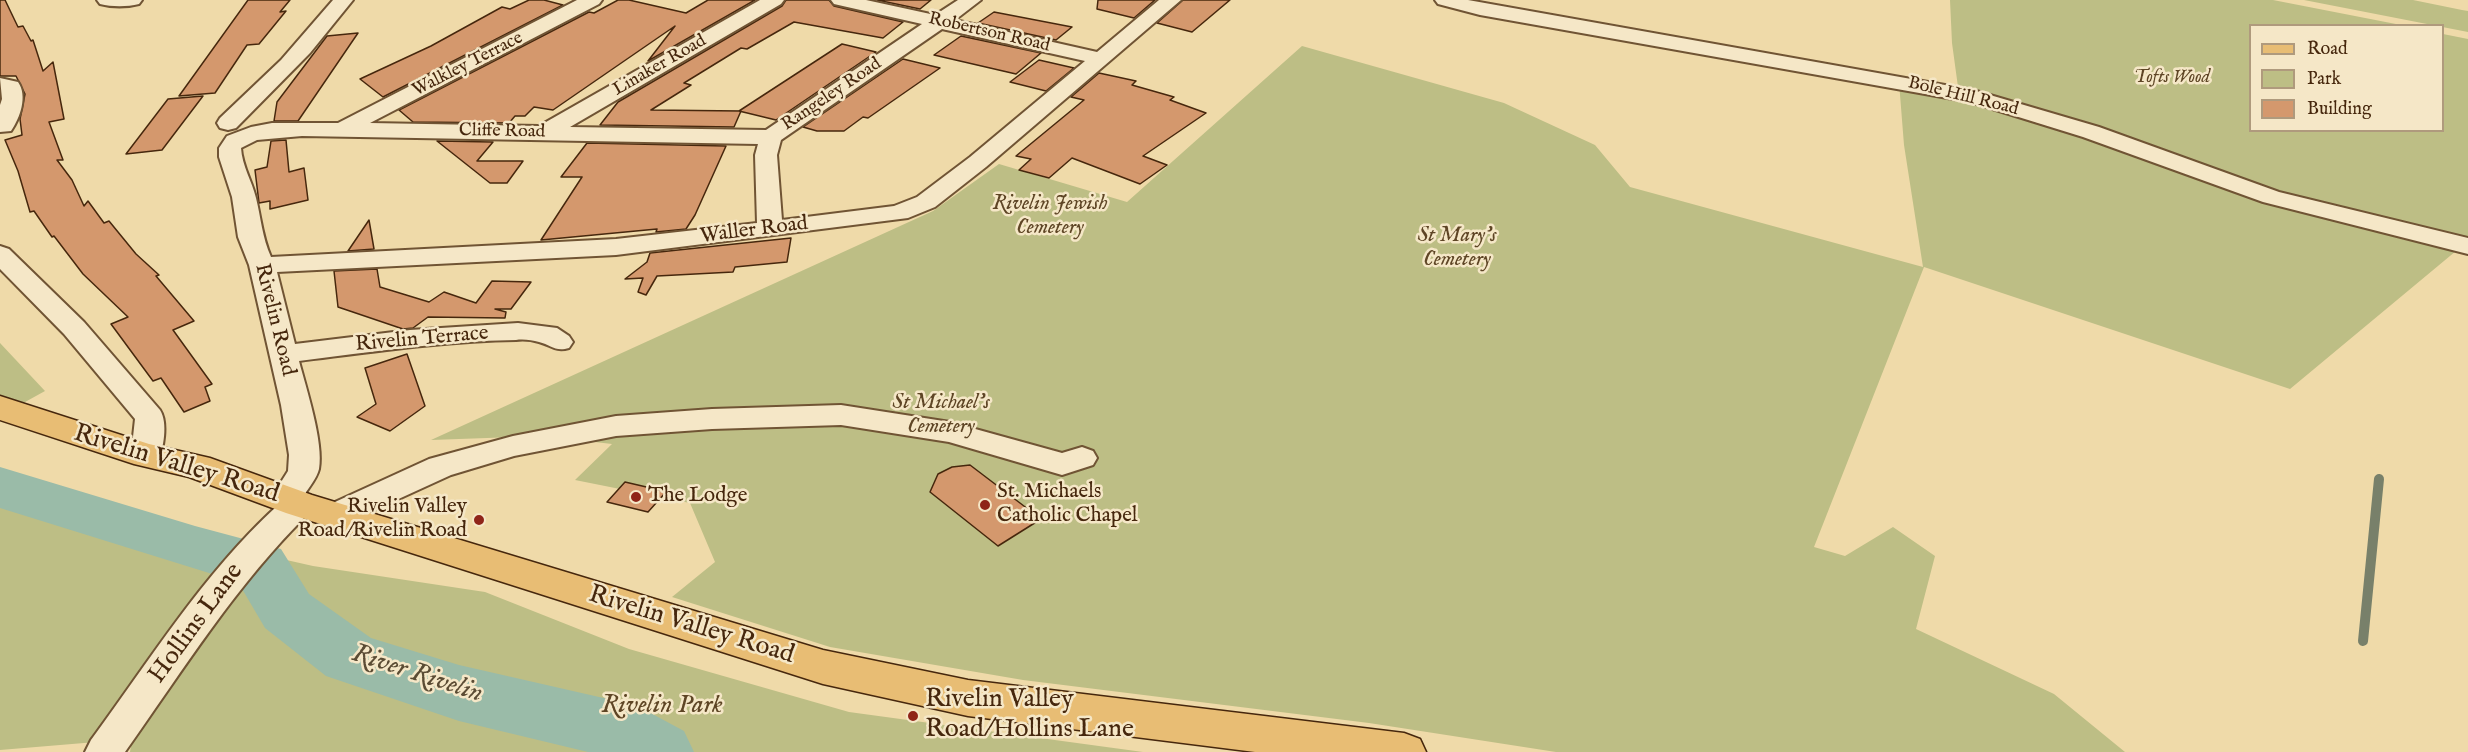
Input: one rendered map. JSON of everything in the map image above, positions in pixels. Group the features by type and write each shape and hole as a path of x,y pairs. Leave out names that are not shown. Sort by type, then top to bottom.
{"main road":[{"name":"Rivelin Valley Road","path":"0,407 42,423 146,455 197,467 307,506 834,669 968,698 1404,752"}],"street":[{"path":"107,0 132,0"},
{"path":"232,132 323,27 343,0"},
{"name":"Walkley Terrace","path":"343,129 592,0"},
{"name":"Linaker Road","path":"545,132 774,0"},
{"name":"Robertson Road","path":"841,0 1102,59"},
{"name":"Rangeley Road","path":"770,230 766,155 771,136 971,0"},
{"name":"Waller Road","path":"262,264 595,249 898,213 926,202 1171,0"},
{"name":"Bole Hill Road","path":"1445,0 1480,9 1973,96 2091,132 2271,197 2468,246"},
{"path":"0,84 10,86 13,99 3,126"},
{"name":"Cliffe Road","path":"232,132 251,134 272,130 343,129 771,136"},
{"name":"Rivelin Road","path":"232,132 230,157 244,197 250,237 262,264 296,405 304,455 303,471 307,506"},
{"path":"0,254 74,328 150,417 146,455"},
{"name":"Rivelin Terrace","path":"282,354 410,339 518,331 547,334 560,342"},
{"path":"307,506 513,446 616,426 712,419 841,414 950,432 1062,464 1082,458"},
{"name":"Hollins Lane","path":"104,752 220,587 266,532 307,506"}],"green space":[{"path":"1950,0 2273,0 2396,24 2249,24 2249,132 2444,132 2444,34 2468,39 2468,241 2290,389 1924,267 1814,547 1845,556 1893,527 1935,556 1916,629 2054,694 2125,752 1556,752 1369,723 1023,680 830,647 672,597 715,562 690,503 575,480 612,444 543,436 431,440 933,211 999,164 1127,202 1302,46 1504,103 1595,145 1630,187 1923,267 1904,145 1899,82 1942,90 1958,87 1952,43"},
{"path":"2304,0 2413,0 2468,11 2468,32 2444,27 2444,24 2427,24"},
{"path":"0,343 45,391 7,412 0,407"},
{"name":"Rivelin Park","path":"0,472 189,538 313,566 485,592 629,649 849,712 1143,752 130,752 132,739 0,750"}],"building":[{"path":"0,0 5,0 18,27 23,26 31,41 33,40 43,71 53,62 64,119 49,122 63,160 57,160 72,180 84,206 88,201 104,223 109,221 136,254 159,275 156,276 194,321 173,330 212,384 205,387 210,401 184,412 161,378 153,381 111,324 128,317 83,274 34,211 30,212 18,171 5,140 22,135 20,119 25,94 16,76 0,76"},
{"path":"248,0 290,0 280,12 286,11 259,44 247,45 215,93 179,96"},
{"path":"529,0 544,0 563,5 383,97 360,79 431,46 502,7 510,9"},
{"path":"618,0 629,0 686,13 708,0 755,0 648,61 675,26 553,110 534,107 525,116 515,116 509,123 413,122 399,110 589,12 594,13"},
{"path":"786,0 829,0 834,6 903,22 883,38 794,22 747,49 741,48 684,83 691,85 651,110 741,111 734,127 600,125 618,102 782,6"},
{"path":"877,0 931,0 920,9"},
{"path":"1098,0 1155,0 1134,18 1097,9"},
{"path":"1183,0 1230,0 1192,32 1157,23"},
{"path":"994,12 1072,27 1056,40 978,23"},
{"path":"358,33 298,121 274,121 277,102 327,36"},
{"path":"961,36 1041,53 1016,74 934,55"},
{"path":"842,44 876,52 776,120 739,111"},
{"path":"903,59 940,68 868,118 863,117 844,131 817,131 803,127"},
{"path":"1039,60 1074,68 1046,91 1010,82"},
{"path":"1099,73 1136,81 1132,85 1174,97 1170,100 1206,113 1143,156 1167,165 1140,184 1072,158 1049,178 1019,170 1031,159 1016,156 1084,100 1071,97"},
{"path":"203,96 162,150 126,154 168,99"},
{"path":"286,140 289,172 304,168 308,200 270,209 270,201 259,203 255,170 267,167 271,141"},
{"path":"437,141 493,142 477,161 523,161 507,183 490,183"},
{"path":"587,143 726,146 695,215 686,229 656,232 657,229 541,240 582,177 561,177"},
{"path":"369,220 374,249 348,251"},
{"path":"791,238 787,262 735,267 733,272 657,276 646,295 638,292 643,278 625,279 647,262 650,253"},
{"path":"377,269 380,287 429,302 444,292 476,303 492,281 531,282 511,309 495,309 506,312 505,318 428,317 413,328 403,329 338,307 334,271"},
{"path":"407,354 425,406 390,431 357,417 376,404 365,368"},
{"name":"St. Michaels Catholic Chapel","path":"970,465 1041,519 998,546 930,492 938,474 952,467"},
{"name":"The Lodge","path":"625,482 666,492 648,512 607,502"}],"waterway":[{"path":"2363,641 2379,479"},
{"name":"River Rivelin","path":"0,487 195,548 259,565 287,611 349,657 459,693 621,731 659,752"}],"place":[{"name":"The Lodge","path":"636,497"},
{"name":"St. Michaels Catholic Chapel","path":"985,505"},
{"name":"Rivelin Valley Road/Rivelin Road","path":"479,520"},
{"name":"Rivelin Valley Road/Hollins Lane","path":"913,716"}],"park label":[{"name":"Tofts Wood","path":"2172,78"},
{"name":"Rivelin Jewish Cemetery","path":"1050,217"},
{"name":"St Mary's Cemetery","path":"1457,249"},
{"name":"St Michael's Cemetery","path":"941,416"}]}
